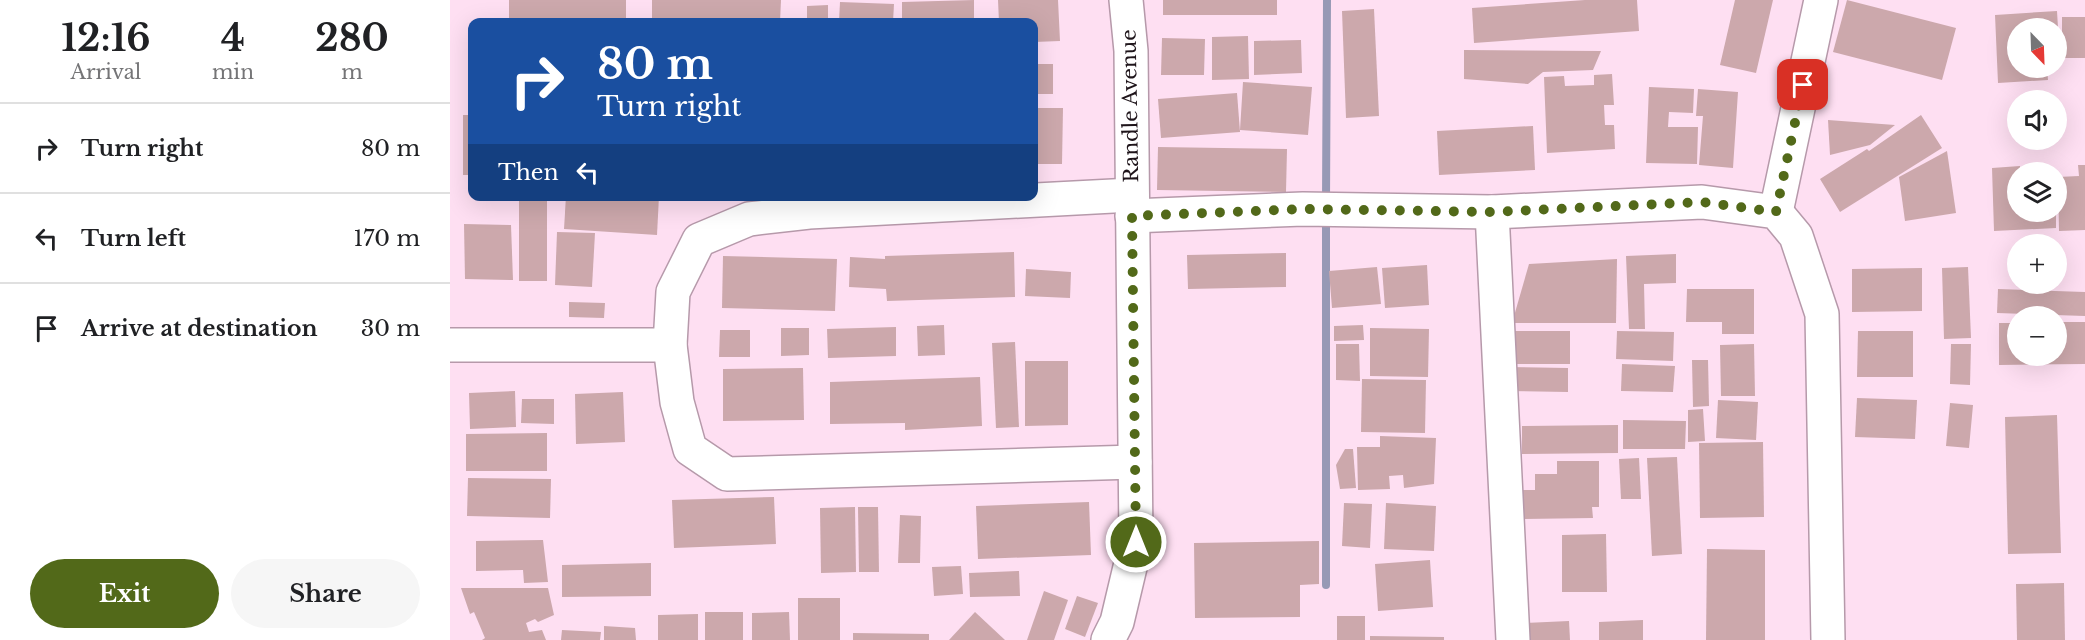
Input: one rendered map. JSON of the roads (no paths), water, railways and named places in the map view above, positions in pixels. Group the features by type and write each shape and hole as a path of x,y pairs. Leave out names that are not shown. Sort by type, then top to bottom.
{"street":[{"name":"Randle Avenue","path":"1108,640 1117,622 1136,542 1131,51 1126,0"},
{"path":"1776,212 1821,0"},
{"path":"1135,462 727,474 690,449 677,402 670,345 673,292 699,240 749,219 808,212 1132,206 1492,212 1702,202 1776,212 1796,236 1822,314 1828,640"},
{"path":"1492,212 1513,640"},
{"path":"450,345 670,345"}],"waterway":[{"path":"1326,203 1327,0"},
{"path":"1326,218 1326,585"}]}
